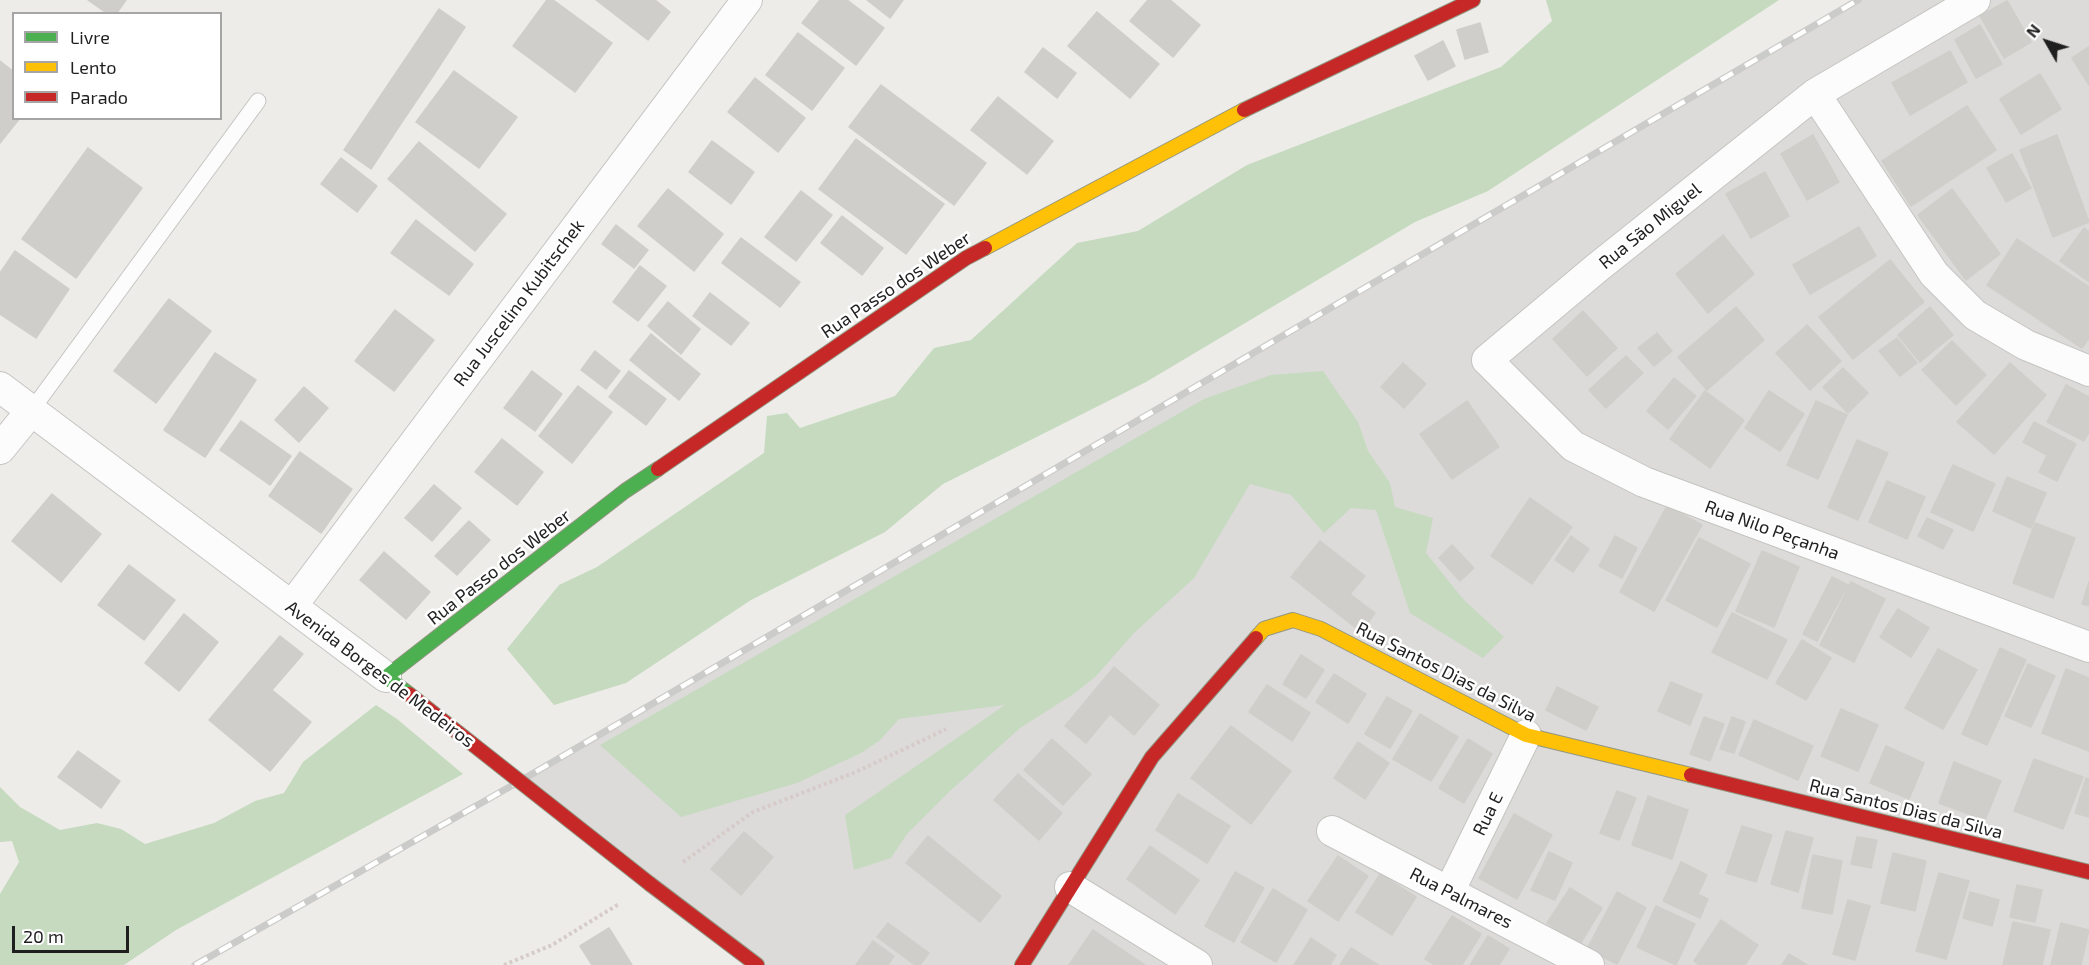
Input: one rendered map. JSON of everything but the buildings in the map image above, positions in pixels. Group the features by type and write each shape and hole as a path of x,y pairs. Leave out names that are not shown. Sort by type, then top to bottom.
{"street":[{"name":"Rua Juscelino Kubitschek","path":"292,606 747,0"},
{"name":"Rua Passo dos Weber","path":"398,685 625,491 966,258 1260,102 1473,0"},
{"name":"Rua São Miguel","path":"1487,360 1598,267 1815,94 1975,0"},
{"path":"1815,94 1934,274 1975,315 2026,345 2089,371"},
{"name":"Rua Nilo Peçanha","path":"1487,360 1573,446 1644,482 2089,647"},
{"name":"Avenida Borges de Medeiros","path":"0,387 398,685 650,884 757,965"},
{"path":"0,449 31,411"},
{"name":"Rua Santos Dias da Silva","path":"1022,965 1152,757 1264,629 1293,620 1321,628 1526,735 2089,872"},
{"name":"Rua E","path":"1449,892 1526,735"},
{"name":"Rua Palmares","path":"1332,831 1589,965"},
{"path":"1070,888 1197,965"}],"lane":[{"path":"31,411 258,100"}],"path":[{"path":"504,965 552,945 650,884 753,812 856,772 946,729"}],"shaded area":[{"path":"1858,0 2089,0 2089,965 757,965 520,781"}],"green space":[{"path":"1546,0 1779,0 1488,191 1415,222 1146,382 943,484 885,532 751,600 626,683 554,705 507,649 559,585 597,567 764,453 767,416 787,413 800,428 895,396 934,348 971,340 1077,243 1138,231 1247,165 1501,67 1552,21"},
{"path":"1323,371 1358,422 1368,451 1390,483 1395,507 1433,518 1426,553 1463,599 1504,637 1483,658 1410,613 1376,510 1351,508 1324,533 1291,495 1250,484 1194,578 1134,633 1096,676 1075,693 1020,728 950,791 907,834 891,858 854,870 845,815 1005,705 899,719 879,741 861,753 797,783 681,817 600,745 1204,399 1271,375"},
{"path":"376,705 397,719 463,774 176,930 124,965 0,965 0,894 19,862 12,841 0,842 0,787 20,807 60,830 97,823 121,829 145,844 214,823 255,801 284,793 303,762"}],"railway":[{"path":"195,965 520,781 1858,0"}],"traffic: fast":[{"path":"409,694 386,677 625,491 658,469"}],"traffic: slow":[{"path":"985,248 1244,110"},
{"path":"1256,638 1264,629 1293,620 1321,629 1526,735 1691,775"}],"traffic: jam":[{"path":"1244,110 1473,0"},
{"path":"658,469 966,258 985,248"},
{"path":"1022,965 1152,757 1256,638"},
{"path":"409,694 650,884"},
{"path":"1691,775 2089,872"},
{"path":"650,884 757,965"}]}
